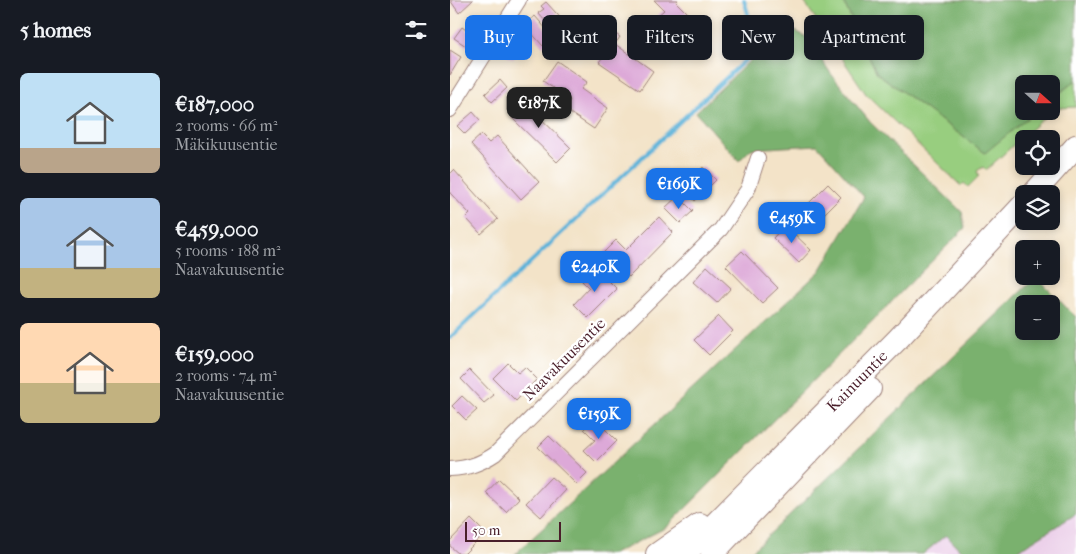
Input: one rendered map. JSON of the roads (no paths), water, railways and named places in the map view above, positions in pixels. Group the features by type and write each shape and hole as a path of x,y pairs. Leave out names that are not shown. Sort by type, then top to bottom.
{"highway":[{"path":"1041,185 1076,146"},
{"path":"1060,186 1076,168"},
{"name":"Kainuuntie","path":"712,554 756,495 1015,214"},
{"name":"Kainuuntie","path":"685,554 756,495 939,318 1020,230"},
{"path":"657,554 756,495"},
{"path":"726,554 756,495"}],"street":[{"path":"450,110 520,0"},
{"name":"Naavakuusentie","path":"450,469 474,466 495,454 721,229 748,190 758,158"}],"waterway":[{"path":"450,338 758,48 744,0"}]}
